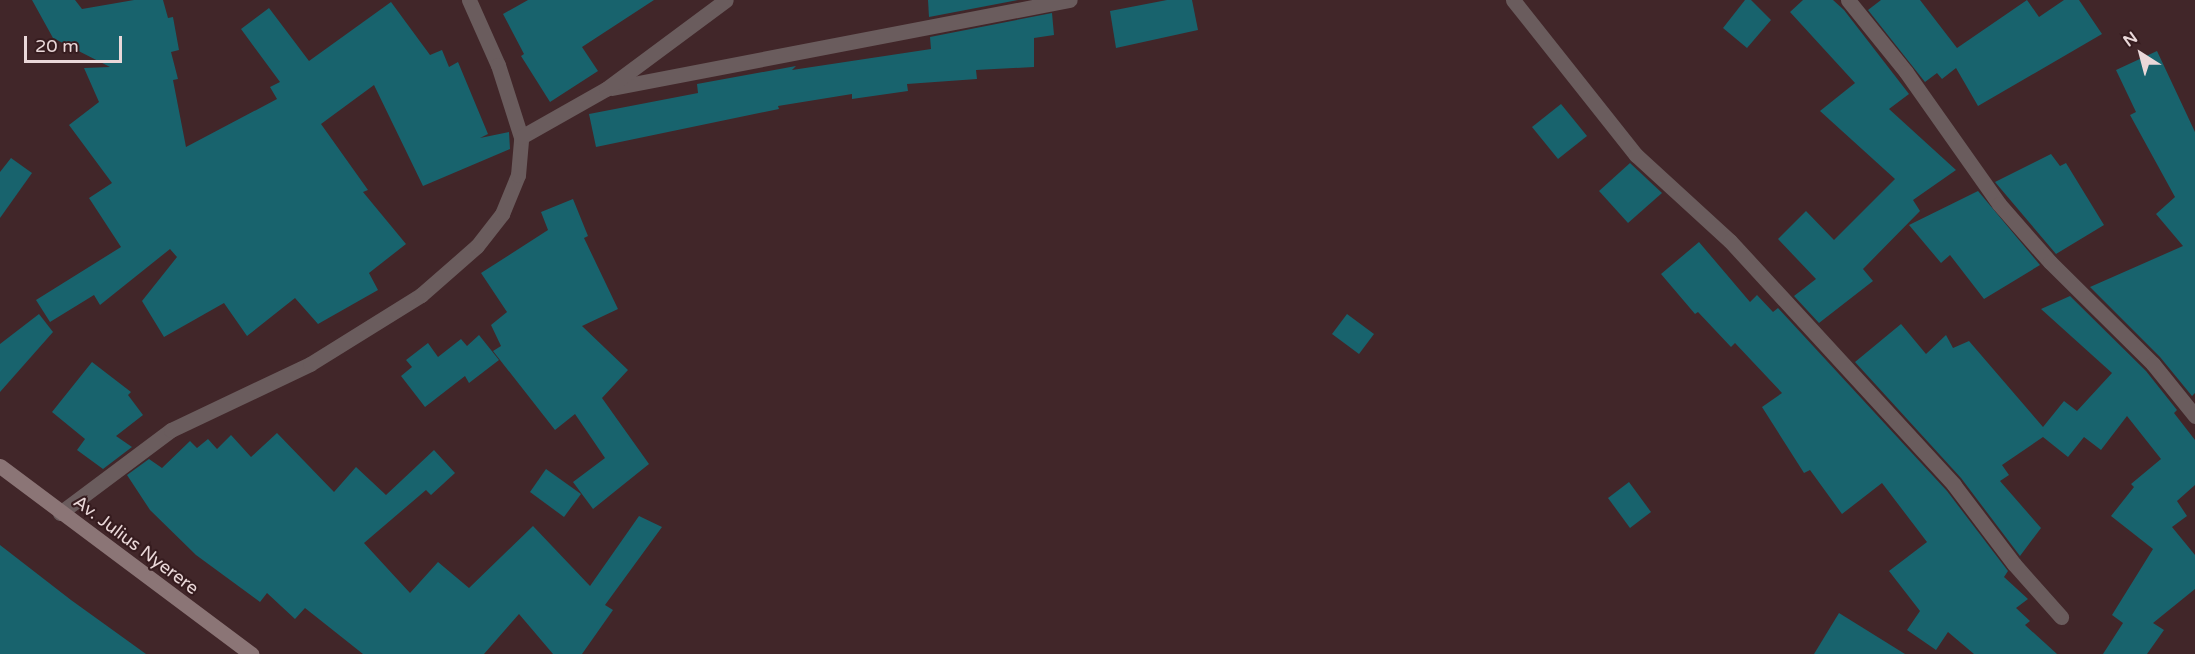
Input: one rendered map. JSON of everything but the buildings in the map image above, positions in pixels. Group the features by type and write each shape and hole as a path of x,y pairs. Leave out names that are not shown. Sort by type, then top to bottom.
{"main road":[{"name":"Av. Julius Nyerere","path":"0,466 250,654"}],"street":[{"path":"60,513 171,430 310,364 421,295 477,246 502,214 518,175 521,137 498,65 469,0"},
{"path":"521,137 606,89 726,0"},
{"path":"606,89 1070,0"},
{"path":"1513,0 1636,155 1738,249 1954,485 2014,564 2061,617"},
{"path":"1848,0 1906,72 1999,204 2050,262 2153,364 2195,416"}]}
